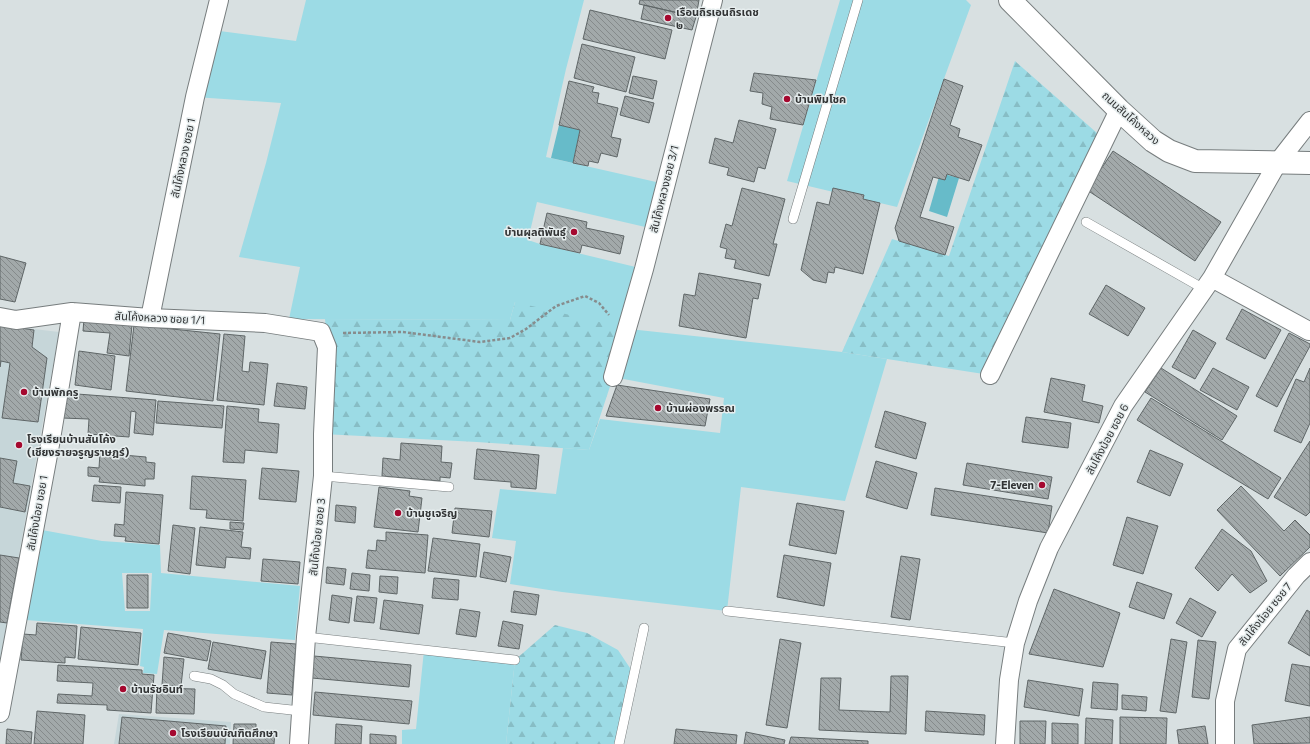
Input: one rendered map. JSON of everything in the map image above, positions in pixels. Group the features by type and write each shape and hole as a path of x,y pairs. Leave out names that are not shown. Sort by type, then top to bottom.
{"street":[{"name":"สันโค้งหลวง ซอย 1","path":"150,318 195,97 220,0"},
{"name":"สันโค้งหลวงซอย 3/1","path":"613,377 644,269 713,0"},
{"name":"ถนนสันโค้งหลวง","path":"1010,0 1119,110 1153,141 1169,151 1195,161 1310,163"},
{"path":"990,375 1119,110"},
{"name":"สันโค้งน้อย ซอย 6","path":"1005,744 1009,680 1015,642 1028,602 1049,548 1123,406 1208,284 1278,162 1310,121"},
{"path":"1208,284 1309,331"},
{"name":"สันโค้งหลวง ซอย 1/1","path":"0,317 16,320 72,312 150,318 265,323 321,332"},
{"name":"สันโค้งน้อย ซอย 1","path":"0,713 51,439 72,312"},
{"name":"สันโค้งน้อย ซอย 3","path":"299,744 306,638 323,476 323,434 327,347 321,332"},
{"name":"สันโค้งน้อย ซอย 7","path":"1225,744 1225,701 1237,649 1296,576 1310,562"}],"lane":[{"path":"794,219 858,0"},
{"path":"1086,222 1208,284"},
{"path":"323,476 449,487"},
{"path":"727,611 1015,642"},
{"path":"619,744 644,628"},
{"path":"306,638 515,660"},
{"path":"194,676 211,679 223,685 234,694 264,707 301,711"}],"path":[{"path":"321,332 403,332 480,342 510,338 526,329 556,306 585,296 599,303 609,315"}],"shaded area":[{"path":"559,125 580,130 573,163 551,158"},
{"path":"940,173 959,178 947,217 929,211"},
{"name":"โรงเรียนบ้านสันโค้ง (เชียงรายจรูญราษฎร์)","path":"0,325 59,332 0,660"},
{"name":"โรงเรียนบัณฑิตศึกษา","path":"119,714 231,722 230,744 114,744"}],"green space":[{"path":"306,0 584,0 566,69 546,157 665,184 654,229 537,202 528,240 644,269 629,329 842,352 887,359 845,501 741,487 727,611 562,592 510,584 516,541 492,538 500,489 556,494 563,448 589,450 600,419 720,433 724,398 613,377 515,302 510,320 289,319 300,267 239,257 266,163 281,103 195,97 212,30 296,41"},
{"path":"840,0 966,0 971,5 897,207 787,181"},
{"path":"1015,61 1105,140 990,375 842,352 892,239 949,256"},
{"path":"515,302 629,329 589,450 477,442 323,434 328,352 325,319 510,320"},
{"path":"42,530 102,541 160,545 161,573 300,586 295,640 164,630 157,674 143,673 144,667 140,666 143,629 26,620","holes":["122,573 152,573 150,611 125,611"]},
{"path":"555,625 587,633 618,650 634,674 619,744 506,744 515,660"},
{"path":"424,650 515,660 506,744 402,744 402,730 416,729"}],"building":[{"path":"640,0 699,0 696,17 639,4"},
{"name":"เรือนถิรเอนถิรเดช ๒","path":"644,5 696,17 692,30 641,19"},
{"path":"590,10 672,30 665,59 583,39"},
{"path":"582,44 635,57 626,92 574,78"},
{"name":"บ้านพิมโชค","path":"754,73 816,80 803,125 770,119 772,107 762,104 763,93 750,91"},
{"path":"633,76 657,81 653,99 629,93"},
{"path":"944,79 963,86 950,125 960,129 958,137 982,145 969,181 947,174 945,180 933,177 920,217 954,227 945,255 899,241 895,228"},
{"path":"569,81 594,87 592,92 599,93 597,103 618,108 611,137 621,139 617,157 601,153 598,163 589,161 588,166 573,163 580,130 559,125"},
{"path":"625,96 654,103 649,123 620,115"},
{"path":"739,120 776,129 765,169 758,167 754,182 727,175 729,168 709,163 715,138 733,143"},
{"path":"1113,151 1221,222 1195,261 1087,190"},
{"path":"742,188 785,199 773,244 777,244 769,276 734,268 736,260 725,258 727,249 720,247 726,224 732,226"},
{"path":"833,188 864,195 863,199 880,203 863,274 835,267 834,273 828,272 826,283 813,280 801,270 817,202 829,205"},
{"name":"บ้านผุลติพันธ์ุ","path":"547,213 587,222 586,228 624,236 620,254 582,245 580,253 540,244"},
{"path":"0,256 26,263 15,302 0,299"},
{"path":"699,273 761,284 758,299 753,298 746,338 679,326 684,294 695,296"},
{"path":"1106,285 1145,308 1128,336 1089,314"},
{"path":"1242,309 1281,330 1265,359 1226,339"},
{"path":"84,319 132,325 129,356 107,353 110,333 83,331"},
{"name":"บ้านพักครู","path":"0,325 34,330 32,347 47,358 38,422 2,418 10,363 1,361 0,367"},
{"path":"134,325 220,334 213,401 126,391"},
{"path":"1193,330 1216,343 1195,379 1172,367"},
{"path":"1289,333 1310,344 1310,346 1277,407 1256,396"},
{"path":"224,334 245,336 242,371 249,372 250,362 268,364 264,405 217,400"},
{"path":"79,351 115,356 111,390 75,385"},
{"path":"1161,368 1237,416 1222,440 1145,392"},
{"path":"1213,368 1249,387 1237,410 1200,390"},
{"path":"1310,368 1310,423 1301,443 1274,431 1296,379 1304,382"},
{"path":"1051,378 1085,385 1082,401 1103,406 1099,423 1044,412"},
{"path":"277,383 307,387 305,409 274,406"},
{"name":"บ้านผ่องพรรณ","path":"617,385 710,399 705,426 606,416"},
{"path":"64,393 156,400 153,435 134,433 136,412 131,411 129,437 88,434 89,419 62,418"},
{"path":"1151,398 1281,478 1268,499 1137,420"},
{"path":"158,401 224,406 222,428 156,423"},
{"path":"227,406 259,409 258,422 279,424 277,453 245,450 244,463 223,462"},
{"path":"885,411 926,423 916,459 875,447"},
{"path":"1026,417 1071,423 1068,448 1022,442"},
{"path":"1310,441 1310,512 1306,516 1274,497"},
{"path":"401,443 442,446 441,462 452,463 450,478 440,477 440,481 382,476 383,458 400,460"},
{"path":"477,449 539,455 536,489 511,487 511,482 474,479"},
{"path":"1150,450 1183,464 1170,496 1137,482"},
{"path":"100,453 146,457 146,462 155,463 154,479 145,479 145,486 99,482 100,477 88,476 88,467 99,468"},
{"path":"0,458 17,461 13,483 30,486 25,512 0,507"},
{"path":"876,461 917,473 907,509 866,497"},
{"path":"967,463 1052,477 1048,499 963,485"},
{"path":"262,468 299,471 296,502 259,499"},
{"path":"192,476 246,480 243,521 206,518 207,510 190,509"},
{"path":"94,485 121,487 120,503 92,501"},
{"path":"1241,486 1284,531 1295,520 1310,535 1310,547 1280,576 1217,510"},
{"name":"บ้านชูเจริญ","path":"379,487 410,491 409,496 422,498 418,532 374,527"},
{"path":"935,488 1052,506 1048,533 931,515"},
{"path":"126,492 163,495 159,544 125,541 126,537 114,536 115,524 124,525"},
{"path":"797,503 844,511 836,554 789,545"},
{"path":"336,505 356,507 355,523 335,521"},
{"path":"455,508 492,511 489,537 452,533"},
{"path":"1127,517 1158,526 1143,574 1113,565"},
{"path":"230,522 244,523 243,530 230,529"},
{"path":"173,525 195,528 190,574 168,571"},
{"path":"200,527 243,532 241,547 251,548 250,559 226,557 225,568 196,565"},
{"path":"1222,529 1251,551 1267,581 1250,593 1232,574 1218,591 1195,568"},
{"path":"386,532 428,535 425,573 366,568 368,550 376,551 377,540 386,541"},
{"path":"433,538 480,544 476,577 428,571"},
{"path":"484,552 511,557 506,582 480,577"},
{"path":"0,555 19,558 7,623 0,622"},
{"path":"784,555 831,563 824,606 777,597"},
{"path":"901,556 920,559 910,620 891,617"},
{"path":"263,559 300,562 298,584 261,581"},
{"path":"327,567 346,569 344,585 326,583"},
{"path":"352,573 370,575 369,591 350,589"},
{"path":"127,575 148,575 148,608 127,608"},
{"path":"380,576 398,577 397,594 379,592"},
{"path":"434,578 459,580 458,600 432,598"},
{"path":"1137,582 1172,594 1164,619 1129,607"},
{"path":"1054,589 1120,613 1103,667 1029,654"},
{"path":"514,591 539,595 536,615 511,612"},
{"path":"332,595 352,598 349,623 329,620"},
{"path":"357,596 377,598 374,623 354,621"},
{"path":"1190,598 1216,612 1202,637 1176,623"},
{"path":"384,600 423,605 419,634 380,629"},
{"path":"460,609 480,612 476,637 456,634"},
{"path":"1307,610 1310,612 1310,656 1288,643"},
{"path":"503,621 523,625 519,649 498,646"},
{"path":"37,623 77,626 75,658 65,657 65,663 21,660 23,634 36,635"},
{"path":"81,627 141,633 138,665 78,659"},
{"path":"168,633 211,641 207,661 164,653"},
{"path":"780,639 801,643 787,728 766,725"},
{"path":"1171,639 1187,642 1176,713 1160,711"},
{"path":"1198,640 1216,642 1209,699 1192,697"},
{"path":"213,642 266,651 261,679 208,669"},
{"path":"271,642 296,644 292,695 267,693"},
{"path":"314,656 411,665 409,687 312,678"},
{"path":"164,657 184,659 181,686 162,685"},
{"path":"1292,664 1310,667 1310,706 1285,701"},
{"name":"บ้านรัชอินท์","path":"58,665 142,670 142,674 154,675 151,713 107,710 107,705 57,703 58,694 92,696 93,683 57,681"},
{"path":"891,676 908,676 906,734 819,730 821,678 841,678 839,710 890,712"},
{"path":"1028,680 1083,689 1079,716 1024,707"},
{"path":"1093,682 1118,684 1117,710 1091,708"},
{"path":"157,688 195,689 194,714 156,713"},
{"path":"315,692 412,701 409,724 313,715"},
{"path":"1122,695 1147,697 1146,711 1122,709"},
{"path":"37,711 85,715 83,744 34,744"},
{"path":"926,711 985,715 984,735 925,731"},
{"name":"โรงเรียนบัณฑิตศึกษา","path":"122,717 226,726 225,744 119,744"},
{"path":"1120,717 1167,718 1166,744 1120,744"},
{"path":"1310,717 1310,743 1254,744 1252,725"},
{"path":"1086,718 1113,720 1112,744 1085,744"},
{"path":"1020,721 1046,721 1045,744 1020,744"},
{"path":"1052,723 1078,724 1078,744 1052,744"},
{"path":"234,724 256,724 256,731 275,732 274,744 233,744"},
{"path":"336,724 362,726 361,744 335,744"},
{"path":"1205,726 1208,744 1179,744 1177,730"},
{"path":"7,729 32,732 31,744 6,744"},
{"path":"676,729 737,735 736,744 674,744"},
{"path":"746,732 785,740 784,744 744,744"},
{"path":"370,734 396,736 396,744 370,744"},
{"path":"791,737 868,741 868,744 789,744"}],"place":[{"name":"เรือนถิรเอนถิรเดช ๒","path":"668,18"},
{"name":"บ้านพิมโชค","path":"787,99"},
{"name":"บ้านผุลติพันธ์ุ","path":"574,232"},
{"name":"บ้านพักครู","path":"24,392"},
{"name":"บ้านผ่องพรรณ","path":"658,408"},
{"name":"โรงเรียนบ้านสันโค้ง (เชียงรายจรูญราษฎร์)","path":"19,445"},
{"name":"7-Eleven","path":"1042,485"},
{"name":"บ้านชูเจริญ","path":"398,513"},
{"name":"บ้านรัชอินท์","path":"123,689"},
{"name":"โรงเรียนบัณฑิตศึกษา","path":"173,733"}]}
